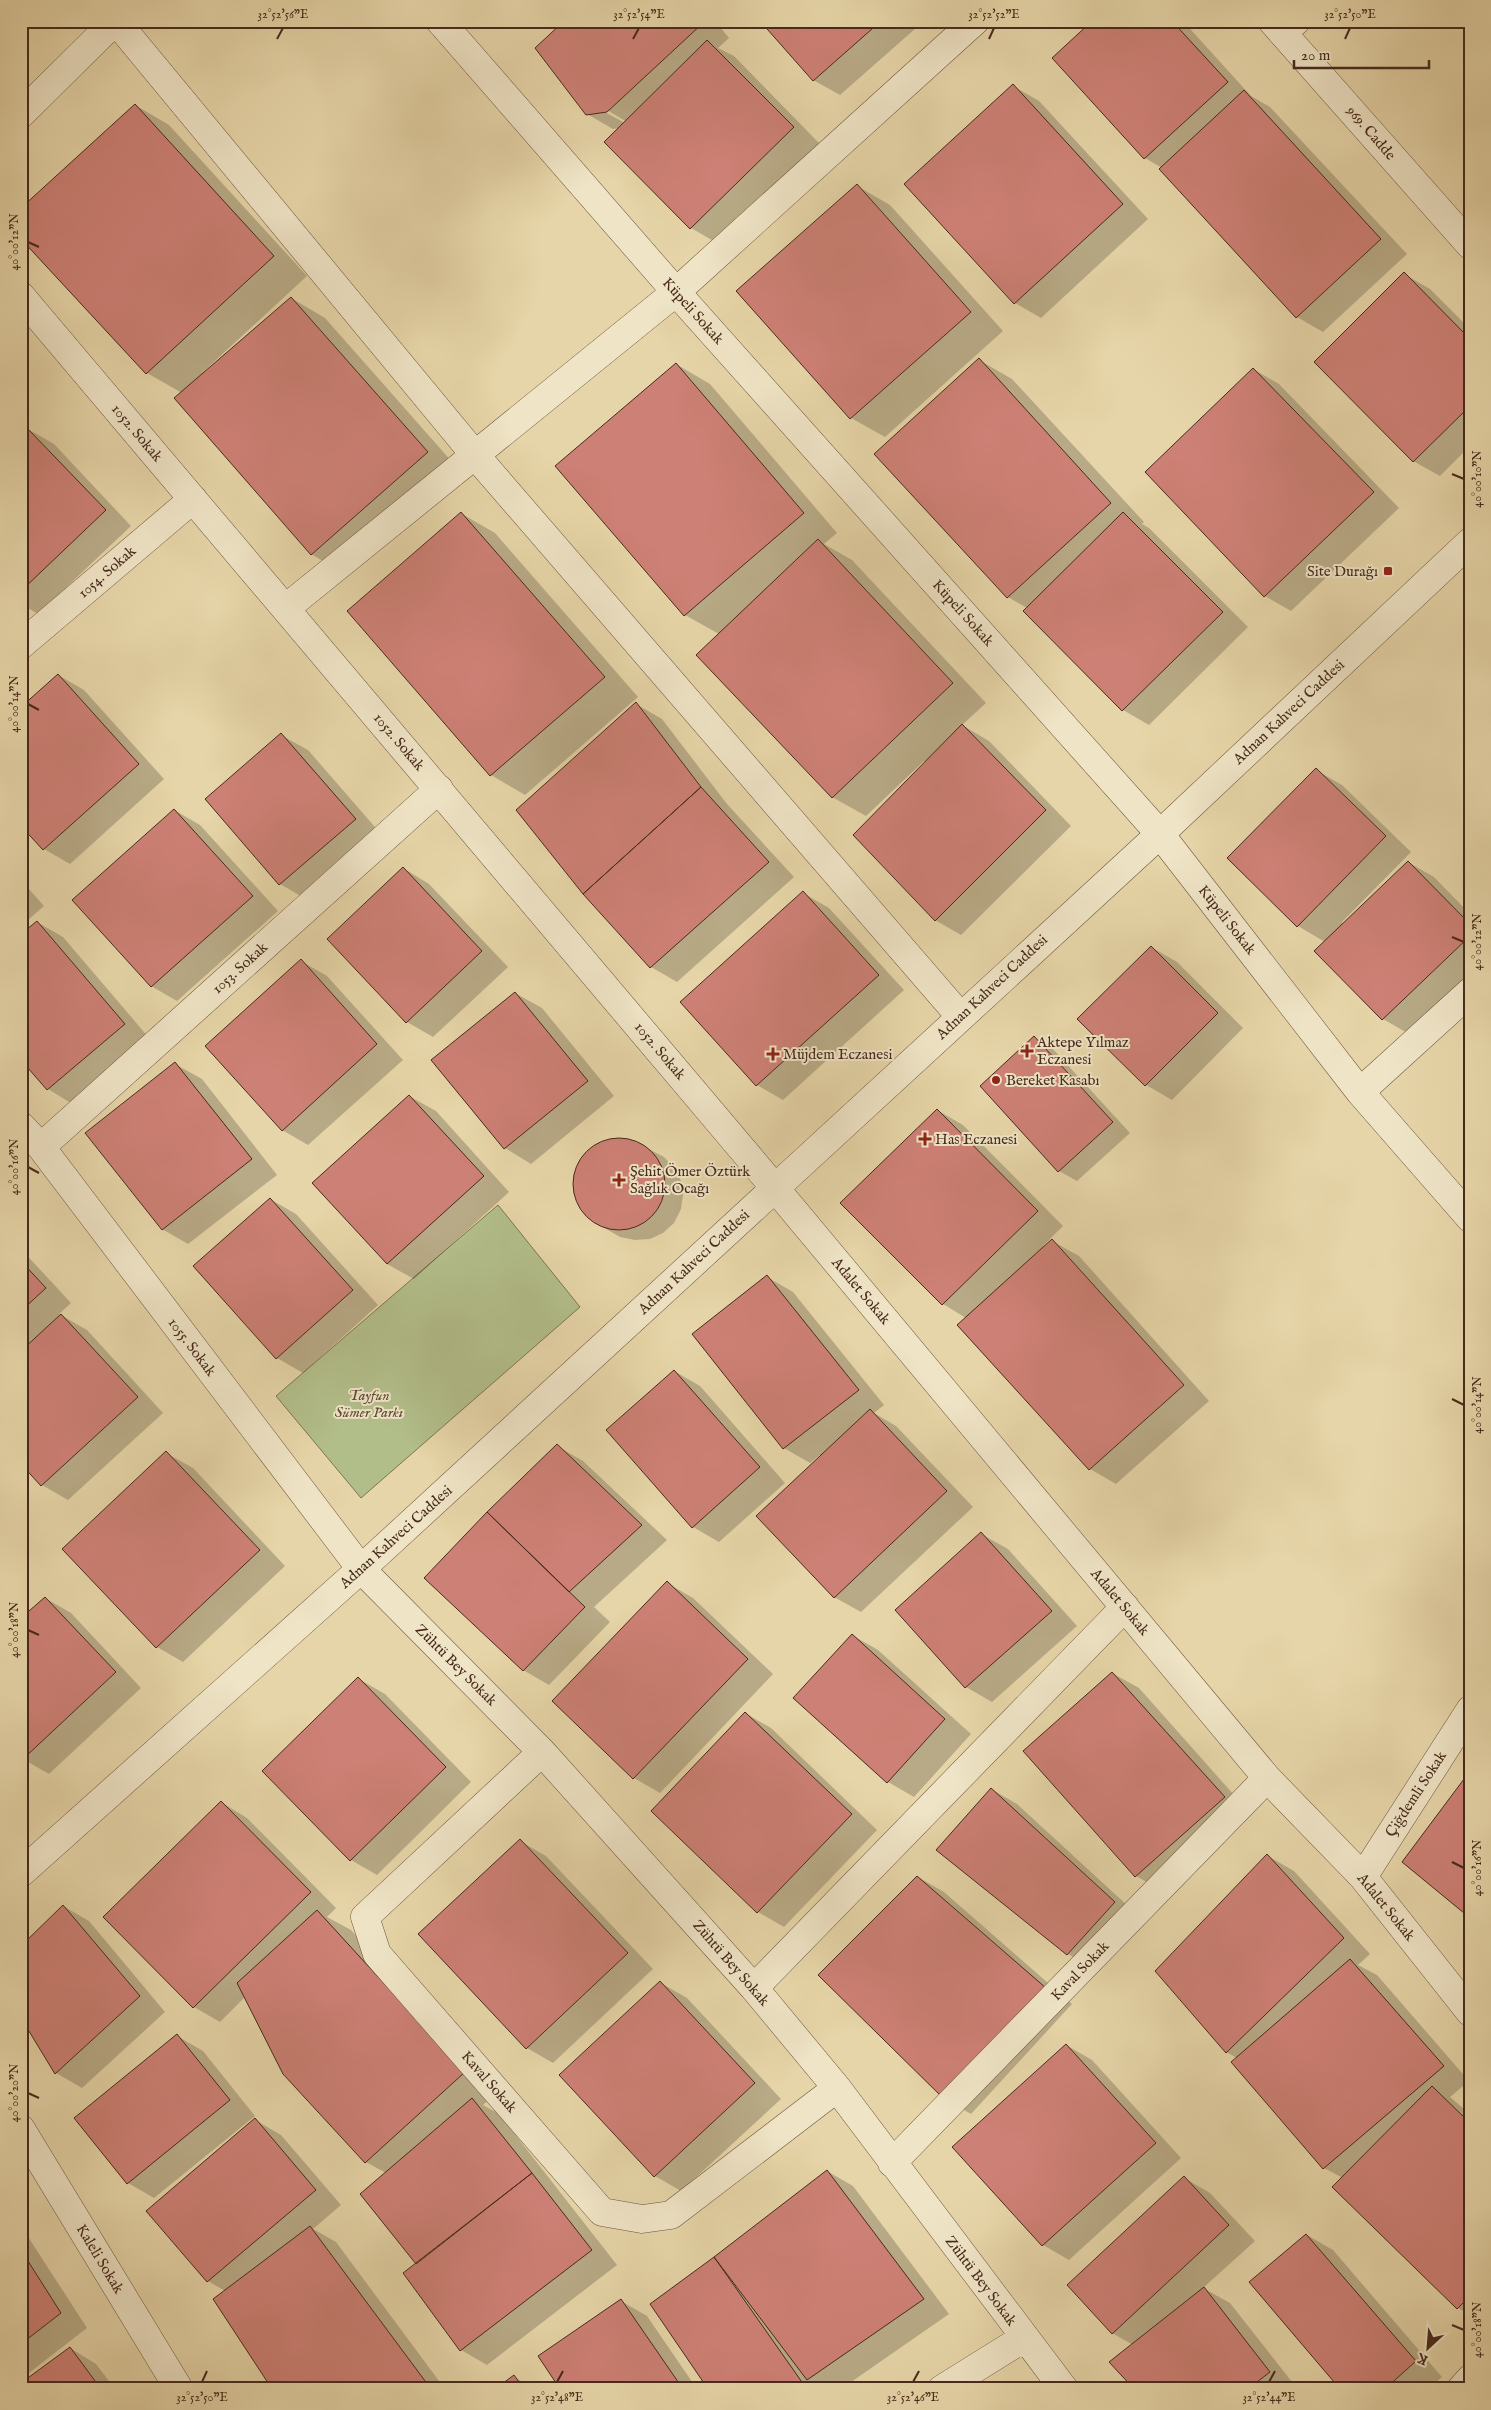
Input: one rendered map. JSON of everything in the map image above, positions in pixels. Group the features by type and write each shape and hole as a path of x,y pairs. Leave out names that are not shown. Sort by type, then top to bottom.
{"street":[{"path":"21,114 116,21 475,455 960,1016"},
{"name":"Küpeli Sokak","path":"440,21 676,292 1160,834 1360,1092 1470,1218"},
{"path":"286,608 676,292 975,21"},
{"name":"969. Cadde","path":"1283,25 1470,245"},
{"name":"1052. Sokak","path":"21,296 775,1188"},
{"name":"1054. Sokak","path":"21,645 193,499"},
{"name":"Adnan Kahveci Caddesi","path":"21,1873 361,1569 1160,834 1470,542"},
{"name":"1053. Sokak","path":"41,1146 439,790"},
{"path":"1360,1092 1470,992"},
{"name":"1055. Sokak","path":"21,1126 41,1146 361,1569"},
{"name":"Adalet Sokak","path":"775,1188 1267,1778 1363,1877 1470,2012"},
{"name":"Zühtü Bey Sokak","path":"361,1569 542,1752 754,1988 837,2088 1064,2389"},
{"path":"754,1988 1125,1607"},
{"name":"Çiğdemli Sokak","path":"1363,1877 1470,1710"},
{"name":"Kaval Sokak","path":"542,1752 364,1917 377,1954 602,2212 642,2219 671,2215 837,2088"},
{"name":"Kaval Sokak","path":"892,2163 1267,1778"},
{"name":"Kaleli Sokak","path":"21,2129 180,2389"},
{"path":"942,2389 1024,2338"},
{"path":"1461,2389 1470,2380"}],"green space":[{"name":"Tayfun Sümer Parkı","path":"498,1205 580,1307 361,1498 276,1396"}],"building":[{"path":"564,21 702,21 703,23 607,112 586,115 535,48"},
{"path":"760,21 881,21 813,81"},
{"path":"1092,21 1172,21 1228,82 1144,159 1052,58"},
{"path":"707,40 794,127 690,229 604,142"},
{"path":"1013,84 1123,204 1014,304 904,184"},
{"path":"1244,90 1381,239 1296,318 1159,169"},
{"path":"135,104 274,256 146,374 21,239 21,208"},
{"path":"857,184 971,312 850,419 736,291"},
{"path":"1404,272 1470,339 1470,406 1413,462 1314,362"},
{"path":"291,297 428,452 311,555 174,398"},
{"path":"979,358 1111,503 1007,598 874,454"},
{"path":"676,363 804,513 684,616 555,466"},
{"path":"1253,368 1374,492 1264,597 1145,472"},
{"path":"27,428 106,510 21,591 21,434"},
{"path":"461,512 605,677 490,776 347,611"},
{"path":"1123,512 1223,612 1122,711 1023,611"},
{"path":"818,539 953,683 832,798 696,655"},
{"path":"58,674 139,764 43,850 21,826 21,707"},
{"path":"636,702 701,787 583,894 516,810"},
{"path":"962,724 1046,810 935,921 853,835"},
{"path":"281,733 356,819 279,885 205,799"},
{"path":"1316,768 1386,836 1297,927 1227,858"},
{"path":"701,787 769,862 650,968 583,894"},
{"path":"174,809 253,896 151,987 72,900"},
{"path":"1408,861 1470,924 1470,936 1382,1020 1314,951"},
{"path":"403,867 482,951 406,1023 327,939"},
{"path":"803,891 879,975 756,1086 680,1002"},
{"path":"37,921 125,1024 47,1090 21,1060 21,934"},
{"path":"1151,946 1218,1013 1145,1086 1077,1019"},
{"path":"301,959 377,1044 282,1131 205,1046"},
{"path":"515,992 588,1081 504,1149 431,1060"},
{"path":"1034,1036 1113,1122 1058,1172 980,1086"},
{"path":"175,1062 252,1159 162,1230 85,1133"},
{"path":"409,1095 484,1176 387,1264 312,1183"},
{"path":"937,1109 1038,1211 942,1305 840,1203"},
{"name":"Şehit Ömer Öztürk Sağlık Ocağı","path":"610,1138 628,1138 645,1145 658,1158 665,1175 665,1193 658,1210 645,1223 628,1230 610,1230 593,1223 580,1210 573,1193 573,1175 580,1158 593,1145"},
{"path":"270,1198 353,1290 276,1359 193,1266"},
{"path":"1052,1239 1184,1385 1089,1470 957,1325"},
{"path":"21,1261 46,1288 21,1311"},
{"path":"767,1275 859,1390 783,1449 692,1334"},
{"path":"61,1314 138,1397 41,1486 21,1464 21,1351"},
{"path":"674,1370 760,1467 692,1528 606,1430"},
{"path":"870,1409 947,1491 834,1598 756,1516"},
{"path":"557,1444 642,1525 569,1592 487,1512"},
{"path":"166,1451 260,1550 156,1648 62,1549"},
{"path":"487,1512 585,1607 523,1671 424,1578"},
{"path":"981,1532 1052,1611 965,1688 895,1610"},
{"path":"667,1581 748,1659 633,1779 552,1701"},
{"path":"45,1597 116,1672 22,1760 21,1618"},
{"path":"852,1634 945,1719 887,1783 793,1698"},
{"path":"1112,1672 1225,1797 1135,1877 1023,1751"},
{"path":"358,1677 446,1767 350,1861 262,1771"},
{"path":"745,1712 852,1814 757,1913 651,1811"},
{"path":"1470,1771 1470,1918 1402,1862"},
{"path":"991,1788 1115,1902 1067,1955 936,1850"},
{"path":"221,1801 311,1892 193,2008 103,1917"},
{"path":"520,1839 628,1953 526,2049 418,1934"},
{"path":"1267,1854 1344,1938 1226,2053 1155,1971"},
{"path":"917,1876 1046,1988 945,2100 818,1975"},
{"path":"63,1905 140,1996 55,2074 21,2018 21,1946"},
{"path":"317,1910 465,2072 365,2163 283,2074 237,1983"},
{"path":"1350,1959 1444,2066 1323,2169 1231,2062"},
{"path":"660,1981 755,2083 654,2177 559,2075"},
{"path":"177,2034 230,2100 127,2184 74,2118"},
{"path":"1066,2044 1156,2143 1042,2246 952,2147"},
{"path":"1432,2086 1470,2123 1470,2296 1457,2309 1332,2187"},
{"path":"472,2098 532,2173 416,2264 360,2194"},
{"path":"255,2118 316,2190 207,2282 146,2211"},
{"path":"827,2170 924,2299 807,2380 714,2257"},
{"path":"532,2173 592,2250 460,2351 403,2273"},
{"path":"1184,2176 1229,2225 1112,2334 1067,2285"},
{"path":"310,2226 431,2389 272,2389 213,2299"},
{"path":"1306,2234 1416,2361 1385,2389 1340,2389 1249,2282"},
{"path":"21,2250 61,2313 21,2344"},
{"path":"714,2257 804,2385 798,2389 708,2389 650,2304"},
{"path":"1204,2287 1270,2372 1248,2389 1134,2389 1109,2362"},
{"path":"621,2299 683,2389 560,2389 538,2356"},
{"path":"70,2347 101,2389 21,2389 21,2383"},
{"path":"514,2375 524,2389 495,2389"}],"place":[{"name":"Site Durağı","path":"1388,571"},
{"name":"Aktepe Yılmaz Eczanesi","path":"1027,1051"},
{"name":"Müjdem Eczanesi","path":"773,1054"},
{"name":"Bereket Kasabı","path":"996,1080"},
{"name":"Has Eczanesi","path":"925,1139"},
{"name":"Şehit Ömer Öztürk Sağlık Ocağı","path":"619,1180"}]}
